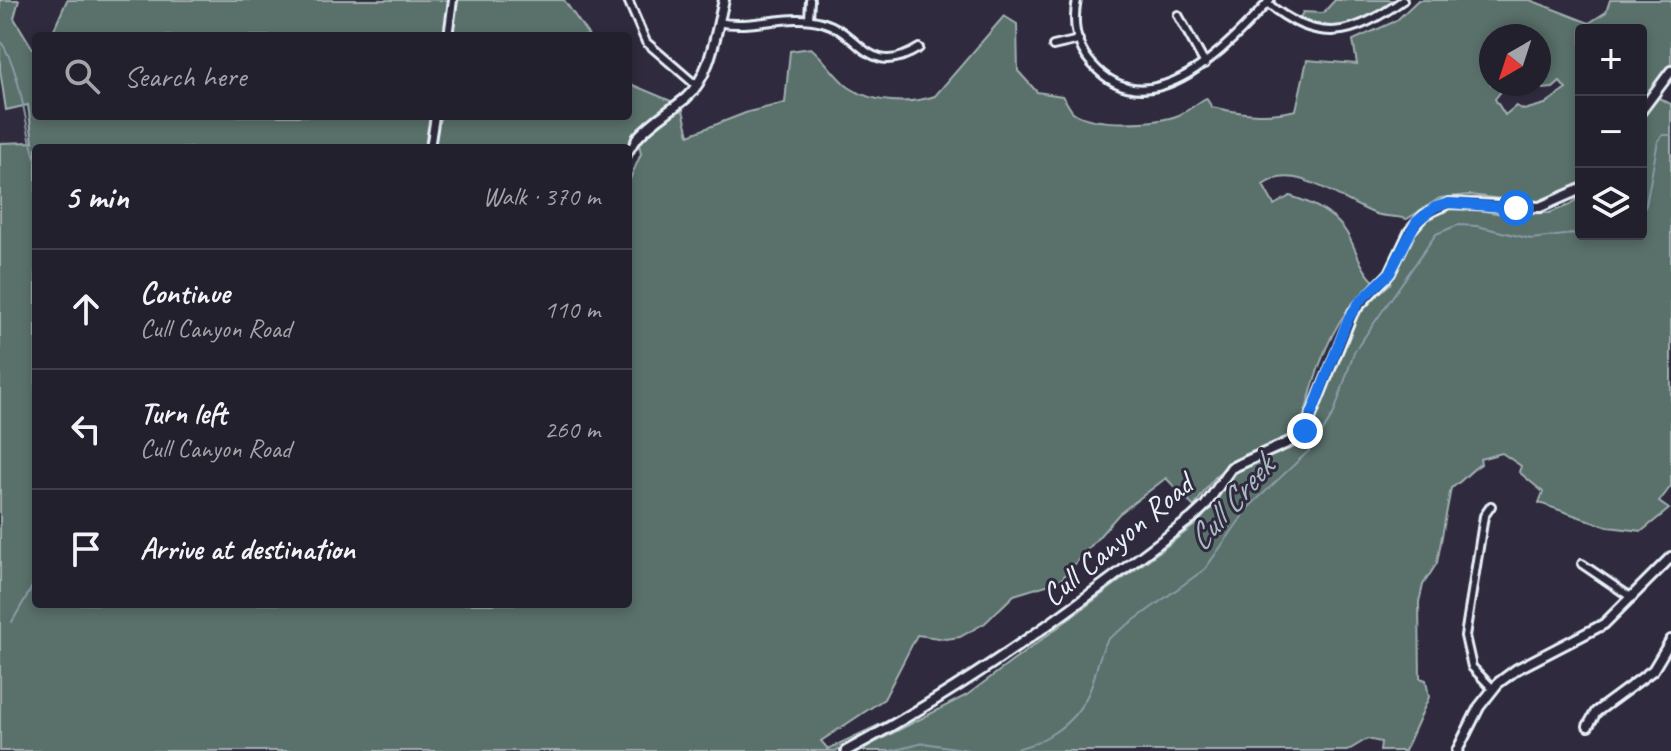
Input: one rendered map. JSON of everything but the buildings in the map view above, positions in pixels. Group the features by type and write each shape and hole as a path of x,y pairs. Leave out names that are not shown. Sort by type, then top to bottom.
{"street":[{"path":"449,32 453,0"},
{"path":"628,0 646,42 697,86"},
{"path":"632,146 637,138 697,86 724,0"},
{"path":"809,19 810,0"},
{"path":"1077,0 1075,22 1079,40 1098,70 1115,81 1136,88 1166,84 1205,64 1238,38 1269,1 1304,26 1332,31 1359,27 1403,0"},
{"path":"1178,15 1205,64"},
{"path":"718,22 742,26 809,19 830,24 862,51 880,58 907,56 919,48"},
{"path":"1053,46 1079,40"},
{"path":"1647,103 1671,71"},
{"path":"431,144 434,120"},
{"name":"Cull Canyon Road","path":"846,751 934,702 1052,626 1192,518 1205,506 1231,468 1298,438 1313,413 1353,312 1390,273 1410,231 1424,215 1449,203 1540,207 1575,192"},
{"path":"1491,506 1484,516 1465,636 1472,667 1492,688"},
{"path":"1457,751 1492,688 1517,669 1597,628 1632,598 1671,557"},
{"path":"1582,564 1632,598"},
{"path":"1588,726 1596,712 1653,670 1671,640"}],"green space":[{"path":"0,0 19,0 14,18 32,47 32,120 632,120 632,85 676,103 632,144 32,144 32,608 632,608 632,174 641,154 638,139 667,116 683,110 689,135 748,112 785,103 790,51 811,48 845,85 869,97 914,101 935,96 1004,16 1017,24 1018,71 1037,92 1062,96 1073,112 1082,117 1110,122 1156,120 1179,115 1206,98 1212,107 1254,114 1275,113 1296,110 1307,60 1357,64 1353,40 1396,21 1418,0 1530,0 1589,23 1606,12 1610,0 1671,0 1671,64 1647,94 1647,24 1575,24 1575,186 1561,195 1533,203 1470,195 1440,198 1407,219 1376,214 1305,180 1290,177 1263,185 1274,205 1290,196 1333,218 1344,229 1365,271 1376,283 1353,303 1336,328 1299,426 1286,438 1228,464 1194,507 1166,478 1119,514 1060,581 1014,595 985,623 960,637 946,639 917,635 884,699 821,741 828,749 919,706 836,751 0,751 0,143 33,142 28,105 6,110 0,70"},
{"path":"67,0 564,0 586,32 53,32"},
{"path":"1335,0 1399,0 1351,24 1326,26 1300,18 1303,12 1323,13"},
{"path":"1659,98 1671,104 1671,486 1659,502 1669,509 1642,531 1608,527 1539,503 1543,492 1519,472 1521,466 1502,453 1480,459 1481,464 1451,488 1437,563 1423,585 1419,602 1420,678 1426,680 1429,697 1405,751 1380,751 1381,742 1367,739 1347,751 858,751 967,695 1199,522 1236,473 1250,463 1295,447 1313,427 1356,314 1390,284 1409,241 1428,217 1453,206 1503,214 1549,213 1575,200 1575,240 1647,240 1647,110 1651,102"}],"waterway":[{"path":"0,40 14,68 32,146"},
{"name":"Cull Creek","path":"1647,200 1658,141 1663,135 1671,135"},
{"name":"Cull Creek","path":"1005,751 1043,739 1065,724 1083,704 1108,639 1205,569 1249,507 1313,447 1334,413 1354,352 1436,234 1458,225 1477,226 1531,239 1575,234"},
{"path":"12,622 32,587"},
{"name":"Cull Creek","path":"891,751 924,743 974,751"}],"route":[{"path":"1305,431 1348,319 1360,301 1390,273 1416,222 1435,207 1449,203 1516,208"}]}
